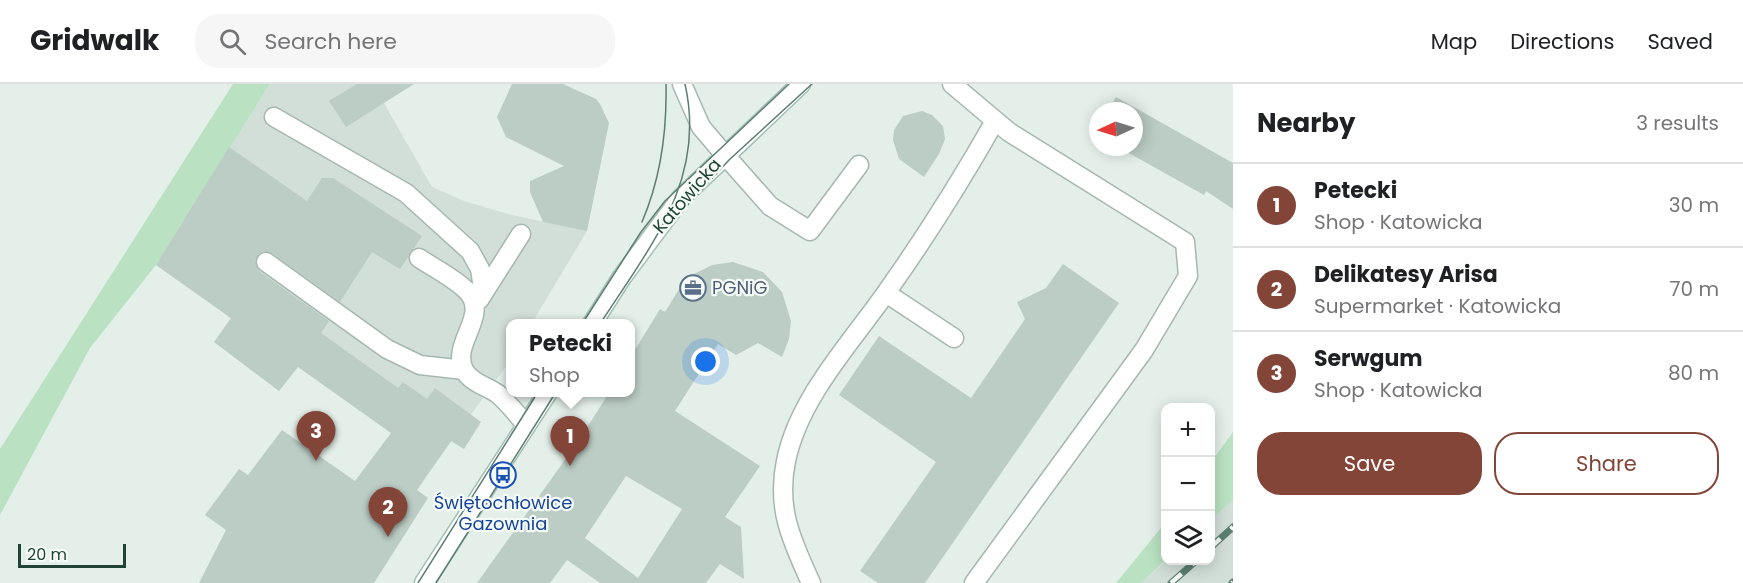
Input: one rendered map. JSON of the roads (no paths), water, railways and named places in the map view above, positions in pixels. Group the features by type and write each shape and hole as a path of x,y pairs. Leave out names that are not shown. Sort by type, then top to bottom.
{"street":[{"path":"682,84 701,127 724,154 770,206 810,231 859,165"},
{"name":"Katowicka","path":"595,319 657,228 681,198 724,154 801,84"},
{"path":"952,84 1009,132 1185,242 1188,276 1144,350 974,583"},
{"path":"274,117 406,193 470,251 480,269 482,282 478,306"},
{"path":"811,583 787,530 784,472 793,433 817,390 932,227 995,121"},
{"path":"464,370 461,350 478,306 521,234"},
{"path":"419,258 466,290 478,306"},
{"path":"266,262 387,349 411,362 464,370 478,383 498,394 526,425"},
{"path":"886,293 954,338"},
{"path":"424,583 545,397"}],"tram line":[{"path":"642,222 654,189 662,154 666,84"},
{"path":"603,319 654,240 681,182 688,151 690,119 685,84"},
{"path":"585,319 641,232 665,201 789,84"},
{"path":"669,225 729,160 812,84"},
{"path":"418,583 535,397"},
{"path":"436,583 553,397"}],"railway":[{"path":"1215,543 1233,527"},
{"path":"1171,583 1191,565"}],"place":[{"name":"PGNiG","path":"693,288"},
{"name":"Serwgum","path":"316,461"},
{"name":"Petecki","path":"570,466"},
{"name":"Świętochłowice Gazownia","path":"503,475"},
{"name":"Delikatesy Arisa","path":"388,537"}]}
